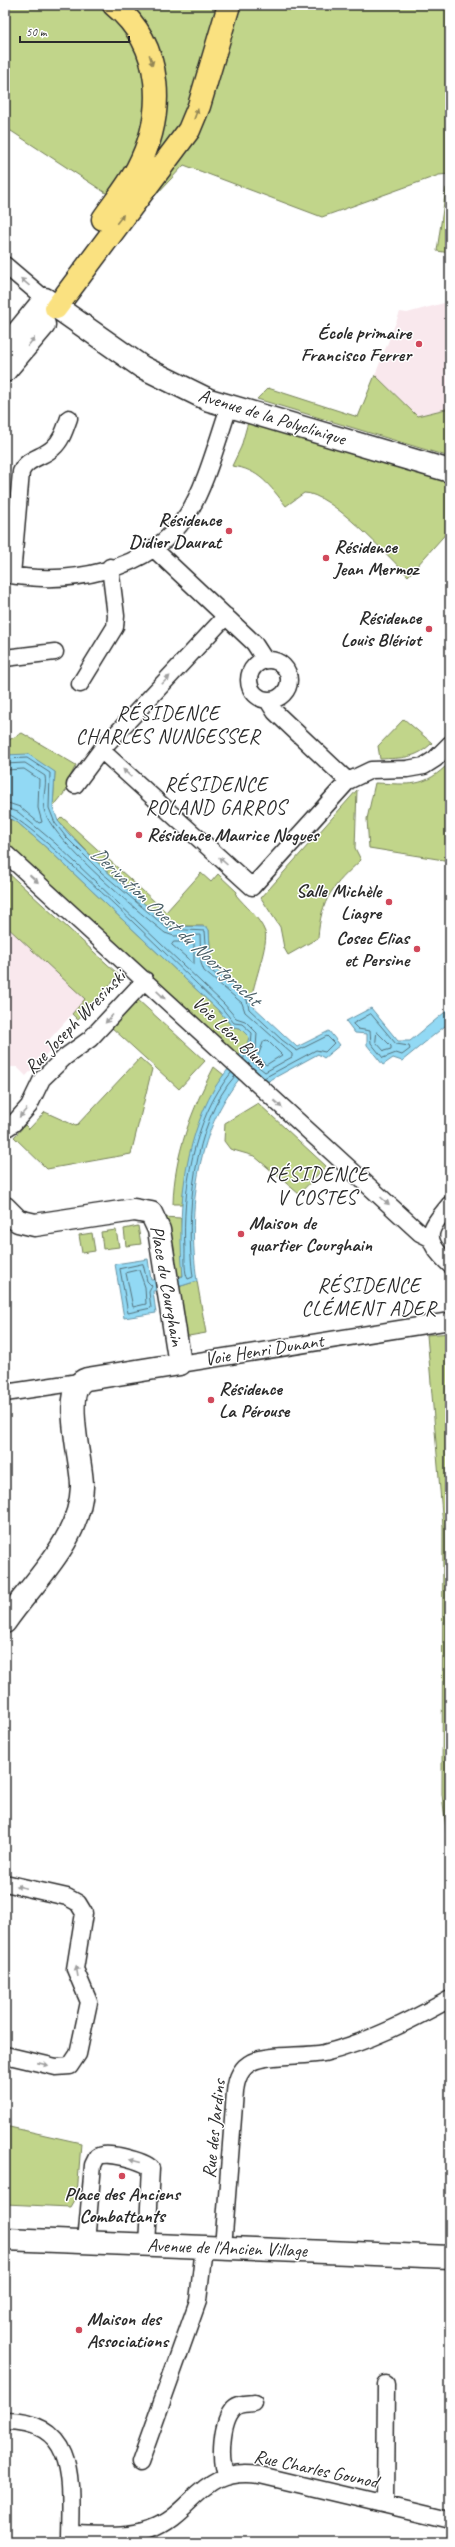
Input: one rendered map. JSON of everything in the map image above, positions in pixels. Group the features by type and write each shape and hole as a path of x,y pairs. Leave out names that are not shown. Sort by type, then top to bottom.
{"highway":[{"path":"51,304 132,176 145,151 153,124 156,87 149,53 136,28 114,5"},
{"path":"51,304 188,130 199,106 229,5"}],"street":[{"path":"5,265 51,304"},
{"path":"5,348 51,304"},
{"path":"5,371 51,304"},
{"name":"Avenue de la Polyclinique","path":"51,304 150,372 201,396 229,407 450,471"},
{"path":"69,418 64,433 57,444 48,452 30,461 21,472 8,575 44,578 70,577 110,567 138,557 153,548 176,529 192,506 229,407"},
{"path":"153,548 259,648 265,660"},
{"path":"80,684 115,628 116,616 110,567"},
{"path":"75,785 101,750 226,616"},
{"path":"5,658 55,652"},
{"path":"268,701 275,700 285,693 289,679 283,666 277,662 265,660 253,668 249,682 255,695 268,701 275,712 348,781"},
{"path":"101,750 252,887 348,781 371,770 424,766 435,759 450,744"},
{"name":"Voie Léon Blum","path":"5,853 420,1233 430,1238"},
{"name":"Rue Joseph Wresinski","path":"5,1129 14,1123 29,1106 42,1080 65,1057 90,1040 145,980"},
{"path":"450,1204 432,1226 430,1238 433,1248 450,1265"},
{"name":"Place du Courghain","path":"5,1208 18,1221 29,1225 48,1224 134,1210 151,1213 160,1230 180,1364"},
{"name":"Voie Henri Dunant","path":"79,1382 87,1379 450,1321"},
{"path":"5,1393 79,1382"},
{"path":"5,1622 61,1549 77,1514 82,1477 72,1403 75,1390 79,1382"},
{"path":"5,1883 67,1897 81,1907 84,1919 75,1969 89,2002 78,2054 70,2066 56,2067 5,2055"},
{"name":"Rue des Jardins","path":"140,2463 197,2305 213,2248 234,2092 237,2080 243,2069 258,2060 319,2054 359,2042 450,1999"},
{"path":"86,2242 93,2165 97,2157 105,2154 145,2164 151,2168 147,2245"},
{"name":"Avenue de l'Ancien Village","path":"5,2239 450,2257"},
{"path":"385,2504 386,2384"},
{"path":"226,2476 220,2456 230,2414 238,2405 254,2403"},
{"path":"5,2421 37,2426 54,2438 63,2450 69,2469 70,2538"},
{"name":"Rue Charles Gounod","path":"70,2538 121,2534 150,2529 174,2515 205,2486 226,2476 238,2474 260,2475 450,2520"}],"shaded area":[{"name":"École primaire Francisco Ferrer","path":"444,303 450,304 450,408 417,416 375,375 400,312 407,313"},
{"path":"5,925 86,999 46,1043 52,1048 26,1076 17,1067 5,1067"}],"green space":[{"path":"5,5 450,5 450,174 439,175 322,217 184,165 138,214 11,131 5,132"},
{"path":"446,188 450,188 450,253 437,251"},
{"path":"375,375 417,416 450,408 450,457 257,399 268,388 358,417"},
{"path":"248,422 426,473 450,482 450,529 408,576 359,527 329,503 315,496 304,493 286,506 269,485 257,475 250,471 232,466 241,447"},
{"path":"404,719 432,743 420,752 408,757 380,759 378,746"},
{"path":"22,733 76,765 67,783 69,787 53,807 55,772 5,755 5,742"},
{"path":"450,762 450,861 369,848 367,819 375,783 407,784 424,781 441,771"},
{"path":"357,790 355,848 361,860 330,894 322,913 318,938 288,955 284,948 280,927 261,898"},
{"path":"5,817 17,822 49,850 218,1010 233,1027 240,1028 249,1037 247,1046 238,1059 5,847"},
{"path":"62,817 166,912 201,873 211,882 218,874 237,892 236,895 256,917 265,932 265,944 252,996 247,995 211,965 209,930 203,926 170,926 104,869 58,821"},
{"path":"5,870 119,975 78,1020 72,1014 85,999 5,925"},
{"path":"137,999 205,1061 179,1089 111,1027"},
{"path":"140,1058 152,1069 131,1154 47,1169 14,1137 25,1125 29,1129 45,1112 76,1126"},
{"path":"214,1067 224,1075 207,1104 195,1136 187,1170 182,1204 173,1204 177,1168 186,1133 198,1099"},
{"path":"258,1103 326,1166 299,1194 254,1156 230,1149 224,1141 225,1123"},
{"path":"162,1217 181,1218 183,1276 174,1277"},
{"path":"138,1226 141,1244 126,1246 124,1229"},
{"path":"116,1230 119,1247 103,1249 101,1232"},
{"path":"92,1233 95,1251 82,1253 79,1235"},
{"path":"197,1281 206,1333 183,1337 175,1288"},
{"path":"450,1333 450,1865 442,1794 443,1526 427,1335"},
{"path":"5,2126 81,2143 77,2195 70,2207 5,2204"}],"water":[{"path":"28,754 55,772 53,807 58,821 104,869 170,926 207,927 209,930 211,965 247,995 252,996 252,1005 297,1047 329,1031 340,1045 324,1058 318,1054 263,1084 248,1069 230,1091 217,1115 206,1142 199,1169 193,1226 197,1281 175,1288 174,1278 183,1276 181,1252 182,1204 189,1156 195,1133 214,1089 225,1072 247,1046 249,1037 240,1028 233,1027 218,1010 49,850 17,822 5,817 5,755"},
{"path":"371,1008 398,1041 410,1041 450,1008 450,1022 402,1061 393,1058 383,1065 367,1045 367,1034 355,1033 346,1021"},
{"path":"148,1259 151,1280 161,1279 163,1290 153,1291 156,1313 124,1318 115,1264"}],"place":[{"name":"École primaire Francisco Ferrer","path":"419,344"},
{"name":"Résidence Didier Daurat","path":"229,531"},
{"name":"Résidence Jean Mermoz","path":"326,558"},
{"name":"Résidence Louis Blériot","path":"429,629"},
{"name":"Résidence Maurice Nogues","path":"139,835"},
{"name":"Salle Michèle Liagre","path":"389,902"},
{"name":"Cosec Elias et Persine","path":"417,949"},
{"name":"Maison de quartier Courghain","path":"241,1234"},
{"name":"Résidence La Pérouse","path":"211,1400"},
{"name":"Place des Anciens Combattants","path":"122,2176"},
{"name":"Maison des Associations","path":"79,2330"}],"district":[{"name":"RÉSIDENCE CHARLES NUNGESSER","path":"168,724"},
{"name":"RÉSIDENCE ROLAND GARROS","path":"216,796"},
{"name":"RÉSIDENCE V COSTES","path":"317,1186"},
{"name":"RÉSIDENCE CLÉMENT ADER","path":"369,1296"}],"water label":[{"name":"Derivation Ouest du Noortgracht","path":"176,926"}]}
